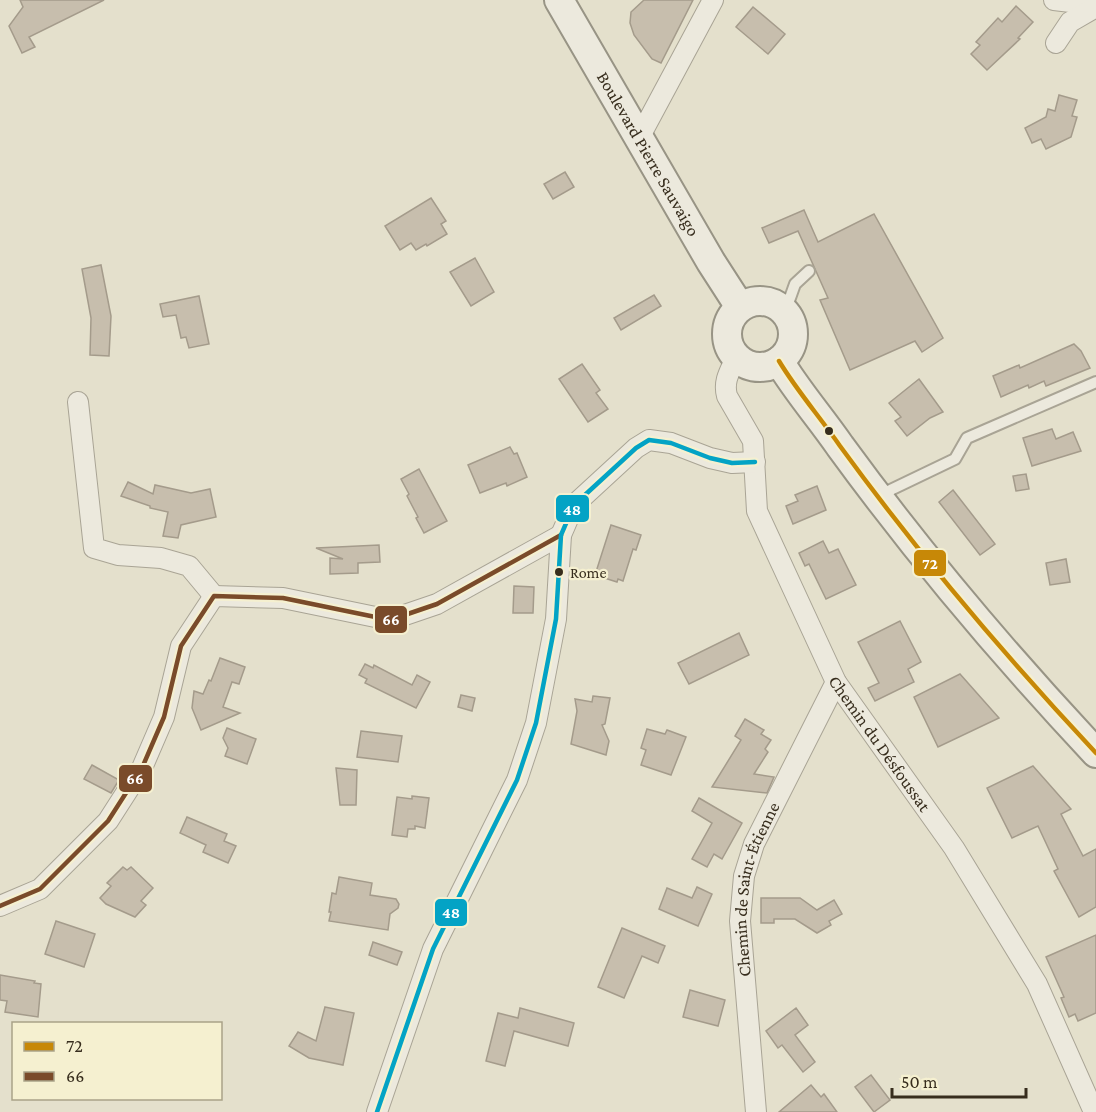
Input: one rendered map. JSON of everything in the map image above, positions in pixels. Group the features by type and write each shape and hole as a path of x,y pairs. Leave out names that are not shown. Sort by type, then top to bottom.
{"main road":[{"name":"Boulevard Pierre Sauvaigo","path":"559,0 740,307"},
{"path":"759,300 770,302 785,312 792,324 793,334 791,345 779,361 768,366 757,367 736,358 726,337 727,326 732,315 740,307 759,300"},
{"path":"779,361 792,383 877,496 1049,703 1096,753"}],"street":[{"path":"639,138 713,0"},
{"path":"1054,0 1096,6"},
{"path":"1056,43 1070,22 1096,6"},
{"name":"Chemin du Désfoussat","path":"736,358 725,381 725,388 727,396 753,441 757,511 836,682 954,848 1037,984 1094,1112"},
{"path":"78,402 94,548 118,555 161,558 189,566 214,596 283,598 390,620 437,604 561,535"},
{"path":"376,1112 433,949 517,780 532,735 556,619 561,535 574,505 636,448 649,440 671,443 710,458 732,463 755,462"},
{"path":"0,906 40,889 108,821 142,768 164,717 180,646 214,596"},
{"name":"Chemin de Saint-Étienne","path":"756,1112 740,921 744,876 754,844 836,682"}],"lane":[{"path":"785,312 795,284 809,271"},
{"path":"877,496 955,459 967,438 1096,382"}],"building":[{"path":"20,0 104,0 29,37 35,47 22,53 9,26 23,7"},
{"path":"644,0 693,0 661,63 652,59 634,35 630,23 631,12"},
{"path":"1016,6 1033,22 1018,38 1020,39 987,70 971,54 980,45 976,42 998,18 1002,22"},
{"path":"753,7 785,34 768,54 736,27"},
{"path":"1059,95 1077,100 1072,116 1077,117 1071,137 1046,149 1041,139 1032,143 1025,128 1046,117 1048,109 1055,111"},
{"path":"565,172 574,187 553,199 544,184"},
{"path":"431,198 446,221 441,224 447,234 416,250 411,243 400,250 385,226"},
{"path":"804,210 818,242 874,214 943,338 922,352 915,341 850,370 820,300 828,298 798,231 769,243 762,228"},
{"path":"475,258 494,292 471,306 450,272"},
{"path":"101,265 111,316 109,356 90,355 91,318 82,269"},
{"path":"654,295 661,306 621,330 614,318"},
{"path":"199,296 209,344 189,348 186,337 181,338 176,315 163,317 160,304"},
{"path":"1074,344 1081,351 1090,368 1046,386 1044,381 1029,388 1028,385 1001,397 993,376 1019,365 1020,368"},
{"path":"582,364 600,390 596,393 608,409 588,422 559,379"},
{"path":"919,379 943,412 930,418 907,436 895,421 901,417 889,403"},
{"path":"1052,429 1056,439 1073,432 1081,451 1032,466 1023,438"},
{"path":"510,447 514,454 517,453 527,477 507,486 506,483 480,493 468,465"},
{"path":"419,469 447,521 424,533 401,479"},
{"path":"1026,474 1029,489 1016,491 1013,476"},
{"path":"128,482 153,494 155,485 191,493 210,489 216,517 181,525 178,538 163,536 168,512 150,508 150,506 121,496"},
{"path":"817,486 826,510 793,524 786,506 798,501 795,495"},
{"path":"953,490 995,544 980,555 939,502"},
{"path":"611,525 641,535 636,550 633,549 623,581 618,579 617,582 595,575"},
{"path":"823,541 829,553 838,549 856,585 826,599 809,564 805,566 799,553"},
{"path":"379,545 380,562 358,563 358,573 330,574 330,558 343,559 316,548"},
{"path":"1066,559 1070,582 1050,585 1046,563"},
{"path":"514,586 534,587 533,613 513,613"},
{"path":"900,621 921,662 908,669 914,682 875,701 868,688 879,683 858,642"},
{"path":"739,633 749,655 689,684 678,663"},
{"path":"220,658 245,667 239,684 232,682 223,707 240,713 201,730 192,708 194,691 203,694"},
{"path":"365,664 373,668 374,665 412,685 417,675 430,682 416,708 365,683 367,679 359,675"},
{"path":"960,674 999,718 938,747 914,697"},
{"path":"461,695 475,698 472,711 458,707"},
{"path":"593,696 610,698 605,724 602,725 609,741 606,755 571,744 577,711 575,699 592,702"},
{"path":"745,719 764,730 761,734 771,740 765,749 768,752 754,774 774,777 767,793 712,787 741,740 735,736"},
{"path":"227,728 256,739 247,764 225,756 228,748 223,738"},
{"path":"647,729 665,734 667,730 686,737 671,775 641,765 646,750 641,748"},
{"path":"361,731 402,736 398,762 357,757"},
{"path":"92,765 119,780 111,793 84,779"},
{"path":"1033,766 1071,809 1061,814 1083,856 1096,849 1096,907 1079,917 1054,871 1058,869 1038,826 1012,838 987,788"},
{"path":"336,768 357,770 356,805 340,805"},
{"path":"412,796 429,798 425,828 415,826 415,829 408,829 407,837 392,835 397,797 412,799"},
{"path":"699,798 742,823 722,859 714,854 707,867 692,859 712,823 692,811"},
{"path":"187,817 227,834 224,841 236,846 228,863 203,852 206,845 180,833"},
{"path":"123,867 127,870 131,867 153,888 141,901 146,905 135,917 106,904 100,898 111,886 107,883"},
{"path":"339,877 372,883 370,895 396,899 399,904 398,908 390,914 388,930 329,921 332,893 336,894"},
{"path":"697,887 712,894 698,926 659,909 667,888 692,898"},
{"path":"761,898 800,898 817,910 834,900 842,914 829,921 831,925 817,933 795,919 774,919 774,923 761,923"},
{"path":"56,921 95,934 84,967 45,954"},
{"path":"622,928 665,946 658,963 642,956 624,998 598,987"},
{"path":"1096,935 1096,1013 1078,1021 1075,1014 1069,1017 1061,998 1064,997 1046,957"},
{"path":"373,942 402,952 397,965 369,955"},
{"path":"0,975 41,984 38,1017 5,1012 7,1001 0,1000"},
{"path":"690,990 725,1000 718,1026 683,1017"},
{"path":"325,1007 354,1013 343,1065 309,1058 289,1046 298,1032 316,1041"},
{"path":"520,1008 574,1023 568,1046 514,1031 505,1066 486,1061 498,1013 518,1018"},
{"path":"796,1008 808,1025 795,1035 815,1062 803,1072 782,1045 778,1048 766,1031"},
{"path":"871,1075 890,1100 874,1112 855,1087"},
{"path":"811,1085 821,1097 824,1094 837,1112 779,1112"}],"transit line":[{"name":"72","path":"779,361 931,565 1096,753"},
{"name":"48","path":"377,1112 433,949 517,780 536,723 556,619 561,535 574,505 636,448 649,440 671,443 710,458 732,463 755,462"},
{"name":"66","path":"0,906 40,889 108,821 142,768 164,717 181,646 214,596 283,598 390,620 437,604 561,535"}],"place":[{"name":"Rome","path":"559,572"}]}
